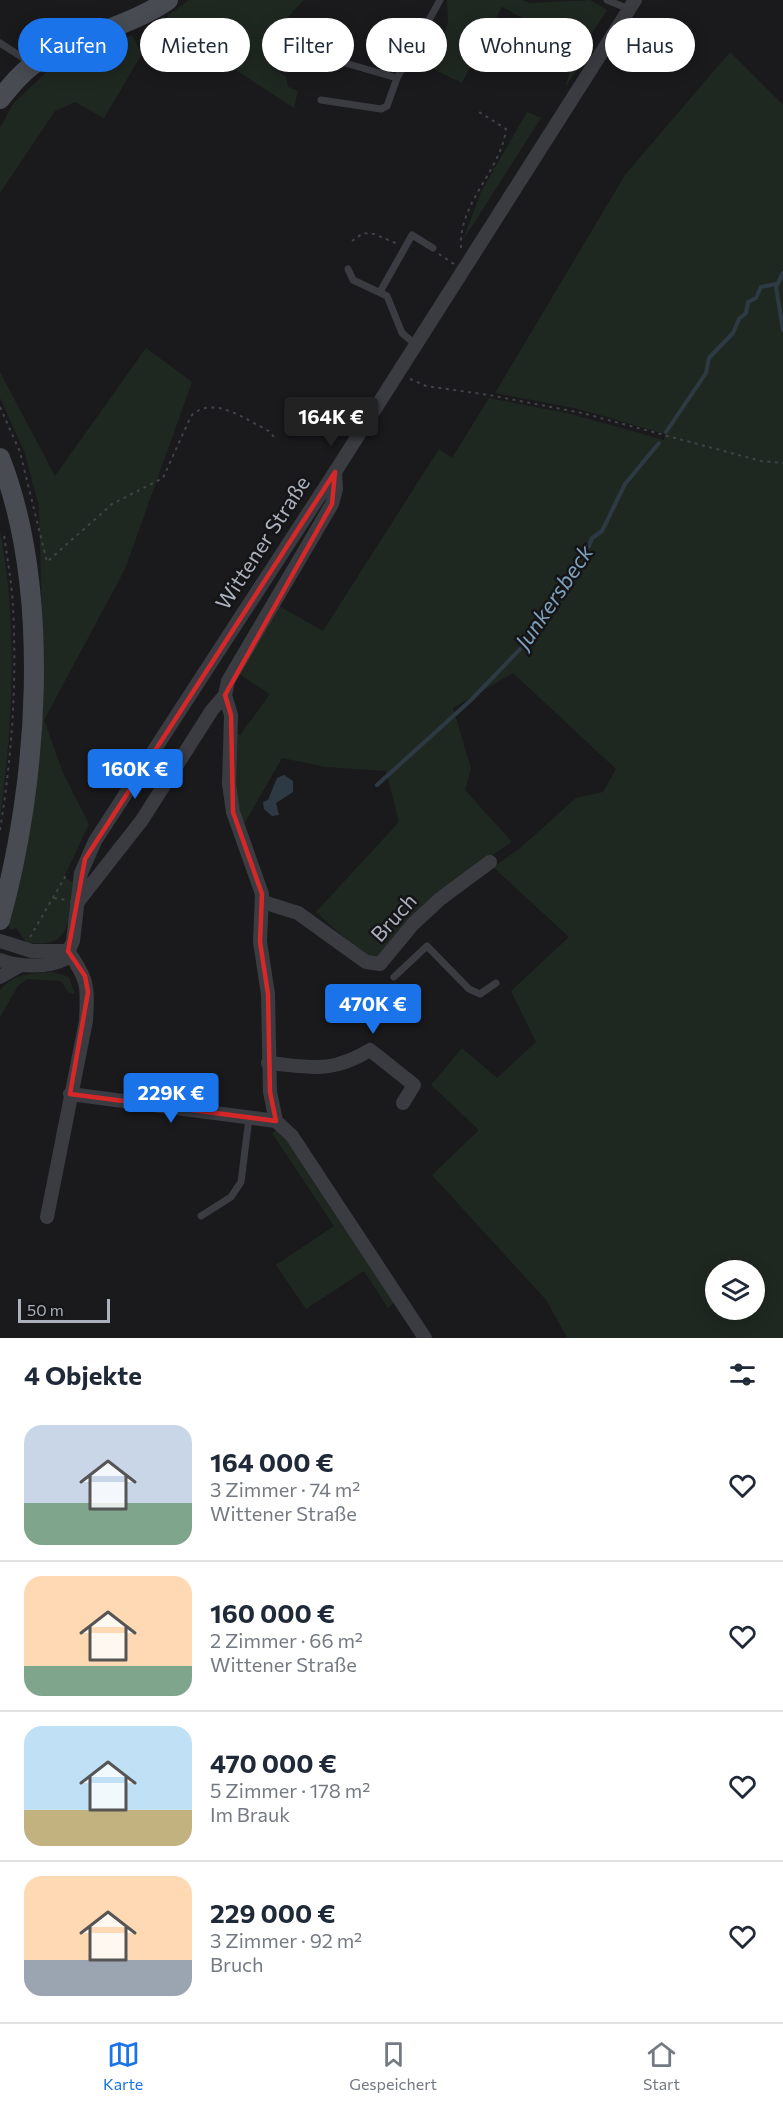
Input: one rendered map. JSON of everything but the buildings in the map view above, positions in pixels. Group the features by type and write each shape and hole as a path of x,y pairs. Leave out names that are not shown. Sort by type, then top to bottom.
{"main road":[{"path":"128,22 168,0"},
{"path":"0,99 24,72"},
{"path":"0,458 10,484 25,542 31,608 33,676 26,782 0,920"}],"street":[{"name":"Wittener Straße","path":"68,951 73,941 76,903 86,859 108,820 335,471 462,268 632,5"},
{"path":"335,471 336,489 332,504 228,681 225,695 231,715 229,784 233,812 260,883 263,902 260,942 268,994 270,1092 276,1121 292,1136 424,1338"},
{"path":"76,903 142,820 212,710 225,695"},
{"name":"Bruch","path":"263,902 298,913 366,962 380,964 413,924 440,899 490,862"},
{"path":"5,943 32,951 68,951"},
{"path":"0,960 22,964 60,962 65,959 68,951"},
{"path":"47,1217 86,1021 88,992 85,976 68,951"},
{"path":"0,977 22,964"},
{"path":"268,1063 324,1068 339,1066 370,1050 414,1085 403,1103"},
{"path":"70,1094 276,1121"}],"lane":[{"path":"321,100 381,109 387,106 397,78 440,0"},
{"path":"607,0 632,5"},
{"path":"0,43 18,54"},
{"path":"354,65 397,78"},
{"path":"380,292 412,236 433,248"},
{"path":"348,269 353,280 387,296 402,333 415,344"},
{"path":"394,977 427,946 469,989 480,994 496,984"},
{"path":"201,1216 231,1197 241,1182 249,1118"}],"path":[{"path":"462,268 460,236 476,193 504,145 506,129 476,110"},
{"path":"352,241 363,233 374,234 406,247"},
{"path":"446,259 462,268"},
{"path":"398,373 426,386 489,395 582,413 750,459 783,462"},
{"path":"0,407 20,452 47,562 112,504 163,478 191,416 197,410 207,406 217,406 269,431 274,437"},
{"path":"0,830 9,776 15,684 13,604 3,527"},
{"path":"5,943 16,933 24,938 32,935 65,879 74,855 86,859"}],"highlighted area":[{"path":"335,472 332,504 225,695 231,715 233,812 262,894 260,942 268,994 270,1092 276,1121 70,1094 88,992 85,976 68,951 85,859"}],"shaded area":[{"path":"189,0 304,0 287,18 262,18 262,72 279,72 286,77 288,87 298,91 294,108 239,72 250,72 250,18 169,18 167,16"},
{"path":"447,0 522,0 531,3 590,0 607,10 593,32 593,18 523,18 502,7 496,18 459,18 459,72 468,72 462,83 439,72 447,72"},
{"path":"132,35 140,50 140,57 104,118 75,102 55,111 0,193 0,128 13,104 47,72 128,72 128,37"},
{"path":"730,52 783,105 783,1338 567,1338 547,1301 432,1175 479,1130 431,1085 462,1048 497,1078 536,1042 511,991 569,937 493,867 519,849 576,798 603,792 616,769 513,673 453,708 471,768 465,790 512,842 487,859 376,960 360,952 316,912 399,822 386,771 326,767 282,758 243,826 234,789 236,734 240,735 270,694 239,674 279,606 323,631 439,449 452,458 489,398 571,414 664,440 665,434 579,409 495,393 625,175"},
{"path":"570,72 576,72 566,86"},
{"path":"527,112 541,118 463,240 481,192"},
{"path":"146,348 192,382 125,569 44,720 63,773 89,824 64,877 73,882 66,928 61,936 53,941 26,942 16,928 10,930 8,921 33,785 43,651 39,506 24,451 0,398 0,372 55,476"},
{"path":"0,531 9,602 12,674 8,746 0,818"},
{"path":"284,775 293,781 293,792 276,803 279,815 272,816 264,809 263,802 268,800 277,778"},
{"path":"53,972 69,977 75,994 68,992 61,981 27,979 18,986 0,1017 0,990 5,984 24,975"},
{"path":"282,1129 394,1303 388,1308 364,1271 306,1309 276,1265 334,1226 272,1133"}],"waterway":[{"name":"Junkersbeck","path":"783,273 776,287 783,330"},
{"path":"666,432 706,373 709,358 733,333 739,319 746,313 748,302 756,298 761,287 776,284"},
{"name":"Junkersbeck","path":"377,785 471,700 529,640 547,612 554,595 566,581 579,553 589,546 592,538 602,531 625,484 659,443"}]}
